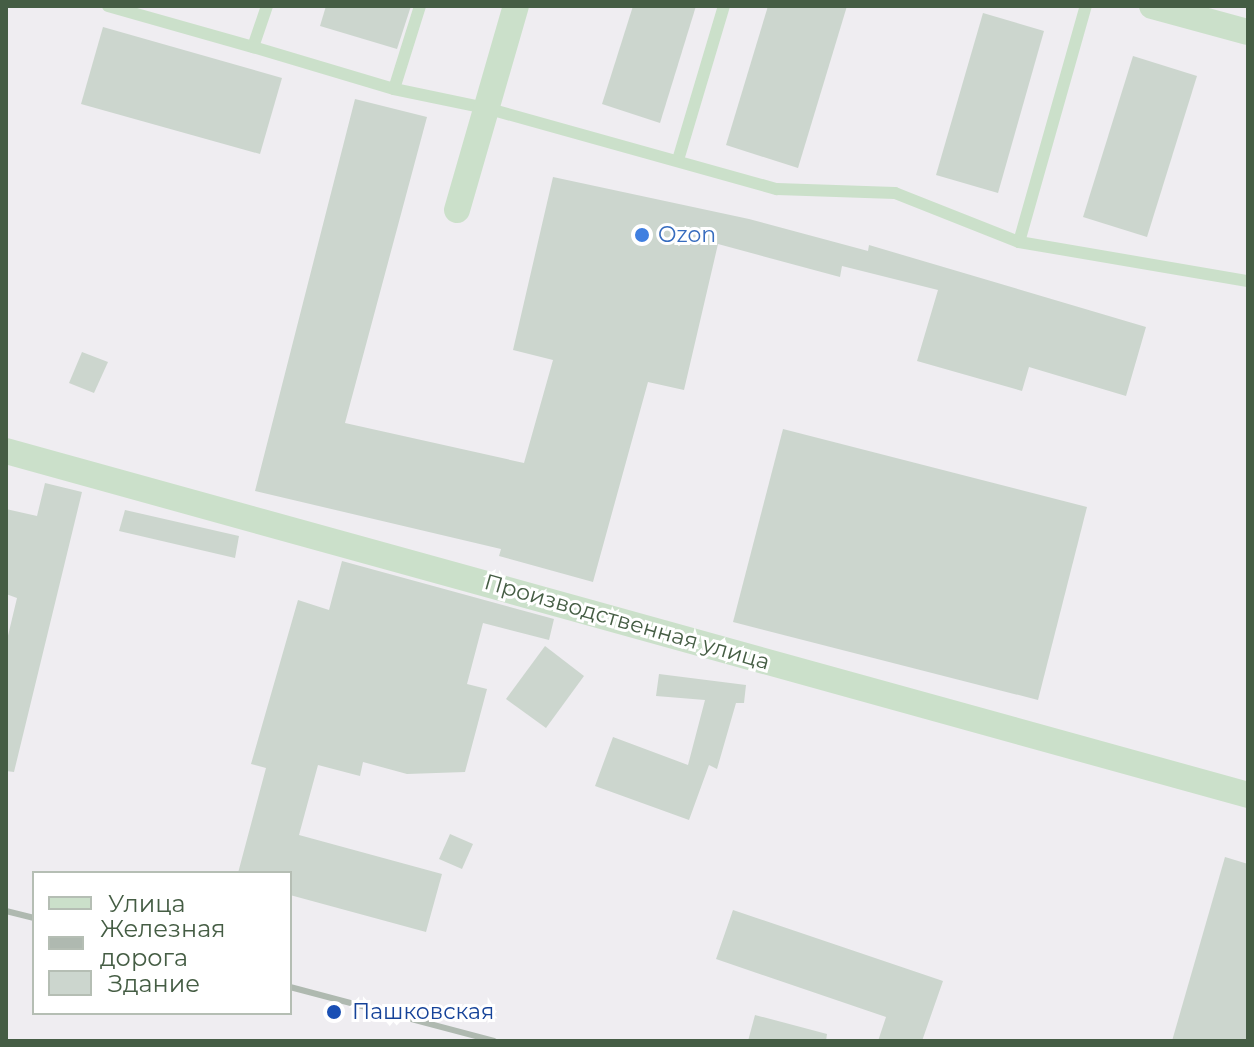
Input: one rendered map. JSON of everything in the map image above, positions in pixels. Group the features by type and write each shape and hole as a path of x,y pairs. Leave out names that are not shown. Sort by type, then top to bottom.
{"street":[{"path":"457,210 516,6"},
{"path":"1152,6 1248,32"},
{"name":"Производственная улица","path":"6,451 1248,795"}],"lane":[{"path":"108,6 394,89 486,108 777,189 895,193 1019,242 1248,281"},
{"path":"253,47 267,6"},
{"path":"394,89 420,6"},
{"path":"678,160 724,6"},
{"path":"1019,242 1086,6"}],"building":[{"path":"326,6 411,6 397,49 320,26"},
{"path":"633,6 696,6 660,123 602,104"},
{"path":"768,6 847,6 798,168 726,145"},
{"path":"983,13 1044,31 998,193 936,175"},
{"path":"103,27 282,78 260,154 81,104"},
{"path":"1133,56 1197,76 1147,237 1083,217"},
{"path":"355,99 427,117 345,423 524,463 553,360 513,350 553,177 749,219 868,251 869,245 1146,327 1126,396 1029,367 1022,391 917,361 938,290 842,266 840,277 718,244 684,390 648,382 593,582 499,556 501,549 255,491"},
{"path":"82,352 108,362 94,393 69,383"},
{"path":"783,429 1087,507 1038,700 733,622"},
{"path":"45,483 82,492 14,772 6,771 6,644 17,598 6,594 6,509 37,516"},
{"path":"125,510 239,536 235,558 119,531"},
{"path":"342,561 554,619 549,640 483,623 467,684 487,689 465,772 407,774 363,762 360,776 318,765 299,835 442,874 426,932 292,896 292,871 239,871 266,768 251,764 298,600 329,610"},
{"path":"545,646 584,676 546,728 506,699"},
{"path":"659,674 746,685 744,703 736,703 717,769 709,765 689,820 595,786 613,737 688,765 705,700 656,696"},
{"path":"450,834 473,844 462,869 439,859"},
{"path":"1225,857 1248,864 1248,1041 1172,1041"},
{"path":"733,910 943,981 922,1041 878,1041 886,1017 716,959"},
{"path":"755,1015 827,1034 826,1041 748,1041"}],"railway":[{"path":"6,911 32,918"},
{"path":"292,988 494,1041"}],"place":[{"name":"Ozon","path":"642,235"},
{"name":"Пашковская","path":"334,1012"}]}
